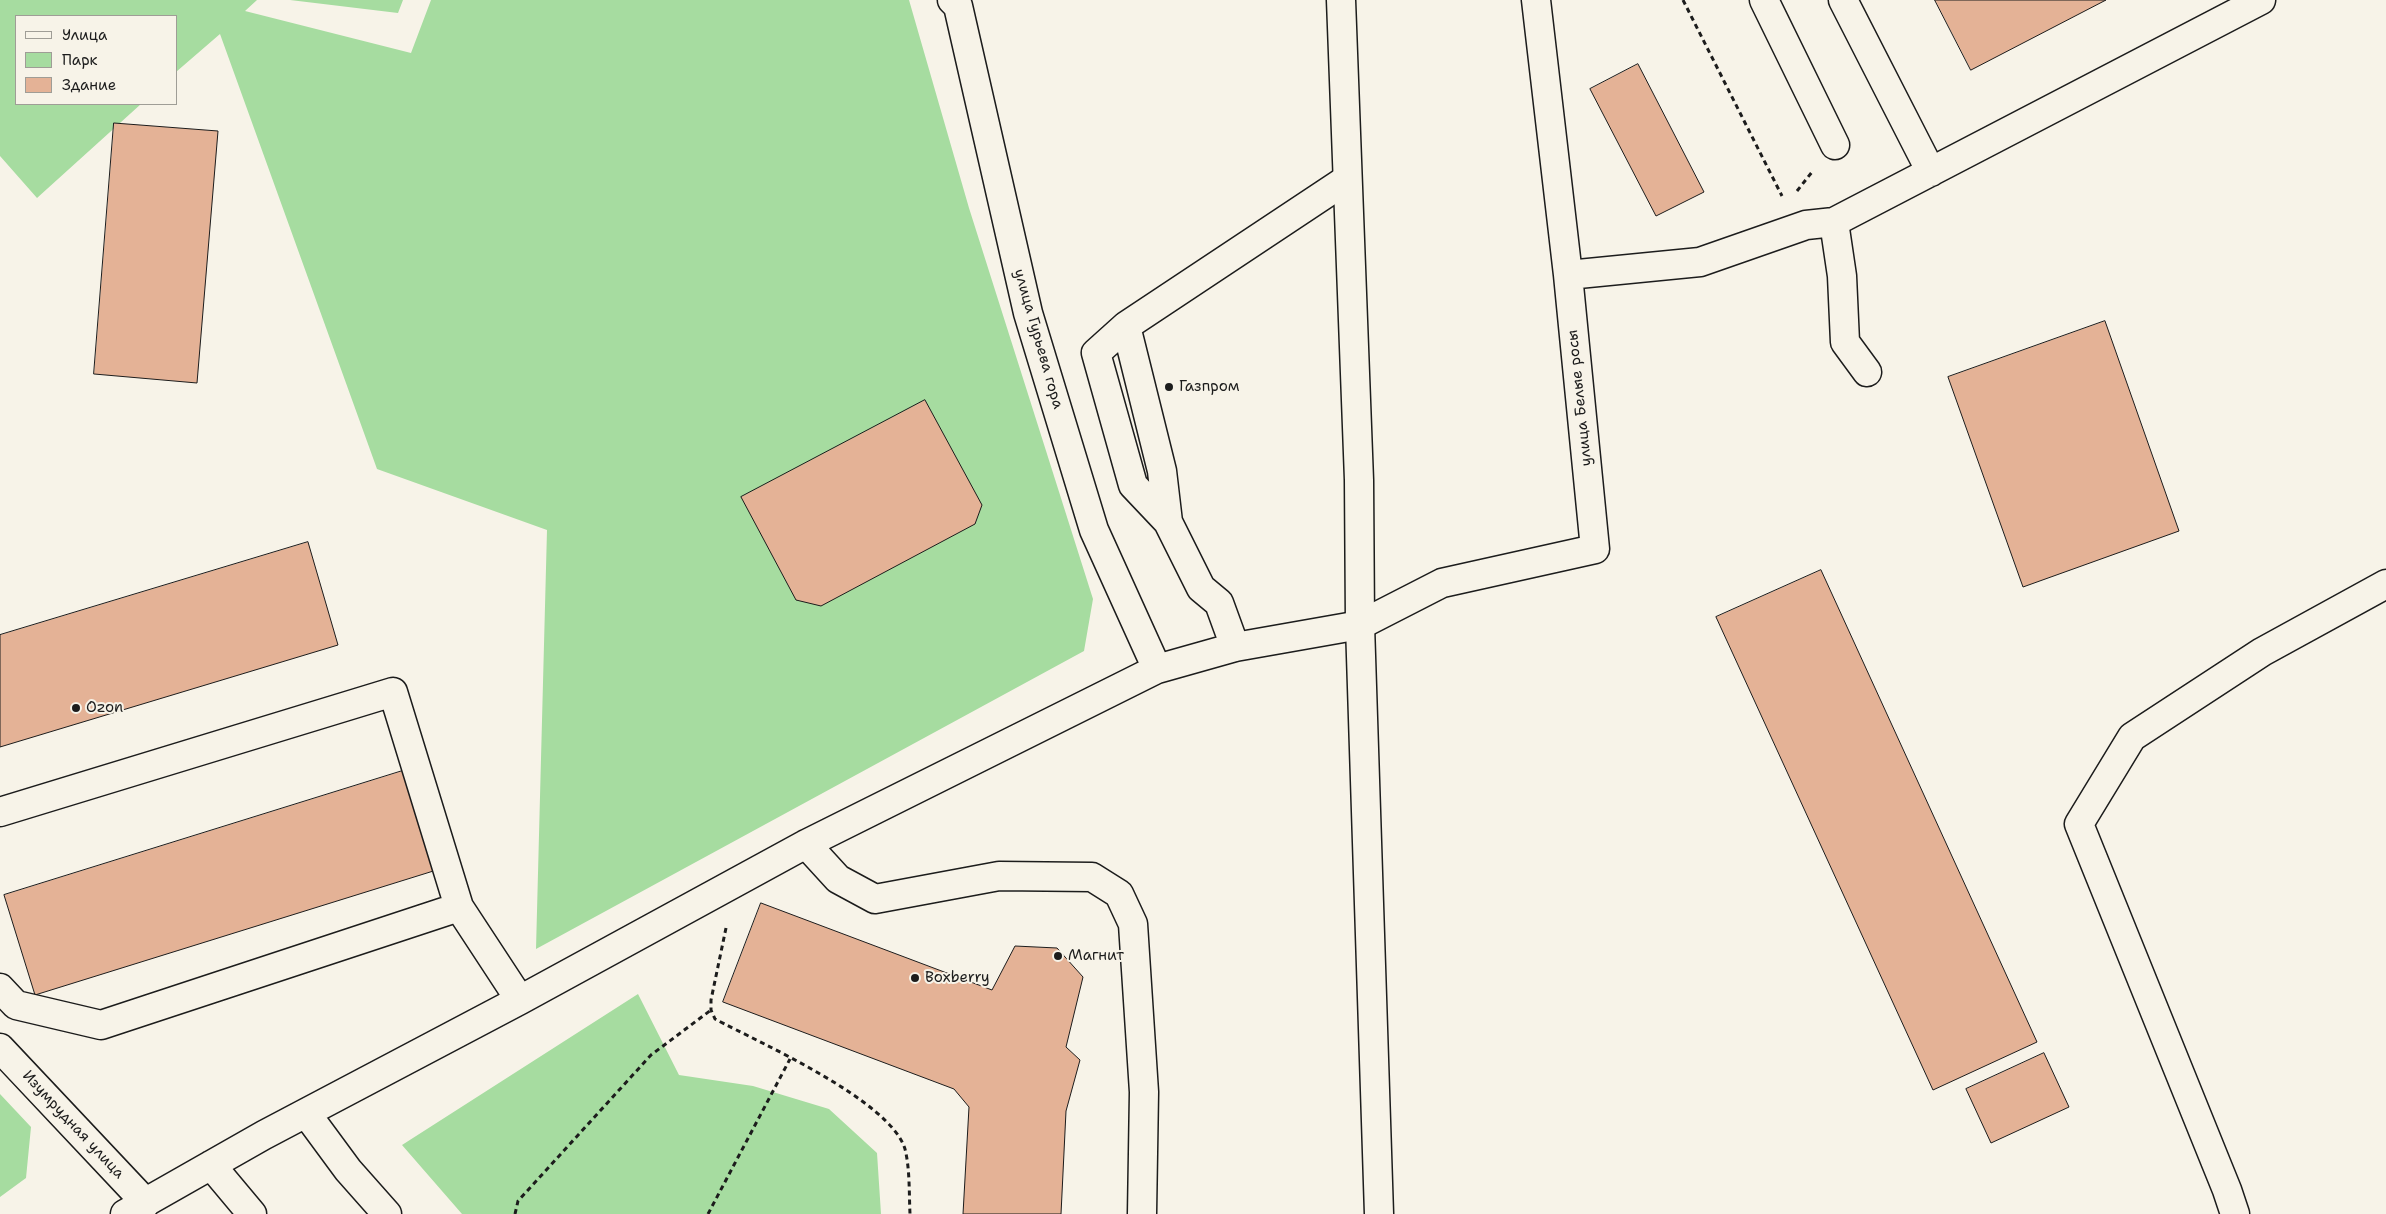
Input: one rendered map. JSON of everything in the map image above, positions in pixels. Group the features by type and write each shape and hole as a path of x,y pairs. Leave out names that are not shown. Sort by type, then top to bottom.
{"street":[{"path":"1341,0 1346,180 1359,480 1360,625 1379,1214"},
{"name":"улица Белые росы","path":"1360,625 1442,583 1595,549 1568,275 1536,0"},
{"path":"1764,0 1835,145"},
{"path":"1843,0 1931,172"},
{"path":"1568,275 1700,262 1806,225 1834,222 2261,0"},
{"name":"улица Гурьева гора","path":"956,2 1028,313 1094,530 1157,669"},
{"path":"1235,647 1219,603 1201,588 1168,522 1162,471 1126,326 1346,180"},
{"path":"1834,222 1842,276 1845,342 1867,372"},
{"path":"2235,1214 2079,824 2132,737 2262,652 2386,584"},
{"path":"135,1208 306,1113 520,1000 806,844 1157,669 1235,647 1360,625"},
{"path":"0,812 393,692 459,907 520,1000"},
{"path":"806,844 838,879 875,899 999,876 1092,877 1120,894 1133,924 1144,1092 1142,1214"},
{"path":"0,988 16,1005 101,1025 459,907"},
{"name":"Изумрудная улица","path":"0,1048 135,1208"},
{"path":"306,1113 348,1170 387,1214"},
{"path":"211,1165 252,1214"}],"path":[{"path":"1683,0 1786,204"},
{"path":"1792,196 1835,145"},
{"path":"727,924 711,1010 715,1019 852,1093 889,1124 904,1148 910,1214"},
{"path":"515,1214 518,1201 651,1055 711,1010"},
{"path":"708,1214 790,1059"}],"green space":[{"path":"0,0 257,0 245,11 411,53 431,0 909,0 969,208 1093,599 1084,651 536,949 547,530 377,469 220,34 178,70 178,15 15,15 15,105 140,105 37,198 0,156"},
{"path":"290,0 403,0 398,13"},
{"path":"638,994 679,1075 753,1086 829,1109 877,1153 881,1214 462,1214 402,1145"},
{"path":"0,1094 31,1127 26,1178 0,1197"}],"building":[{"path":"1935,0 2106,0 1971,70"},
{"path":"1638,64 1704,192 1656,216 1590,89"},
{"path":"114,123 218,131 197,383 94,374"},
{"path":"2105,321 2179,531 2023,587 1948,377"},
{"path":"925,400 982,505 975,524 821,606 796,600 741,497"},
{"path":"308,542 338,645 0,747 0,635"},
{"path":"1821,570 2037,1042 1933,1090 1716,617"},
{"path":"412,768 443,868 35,995 4,895"},
{"path":"761,903 992,990 1015,946 1057,948 1083,977 1066,1047 1080,1060 1066,1111 1061,1214 963,1214 969,1107 954,1089 723,1002"},
{"path":"2044,1053 2069,1107 1991,1143 1966,1089"}],"place":[{"name":"Газпром","path":"1169,387"},
{"name":"Ozon","path":"76,708"},
{"name":"Магнит","path":"1058,956"},
{"name":"Boxberry","path":"915,978"}]}
